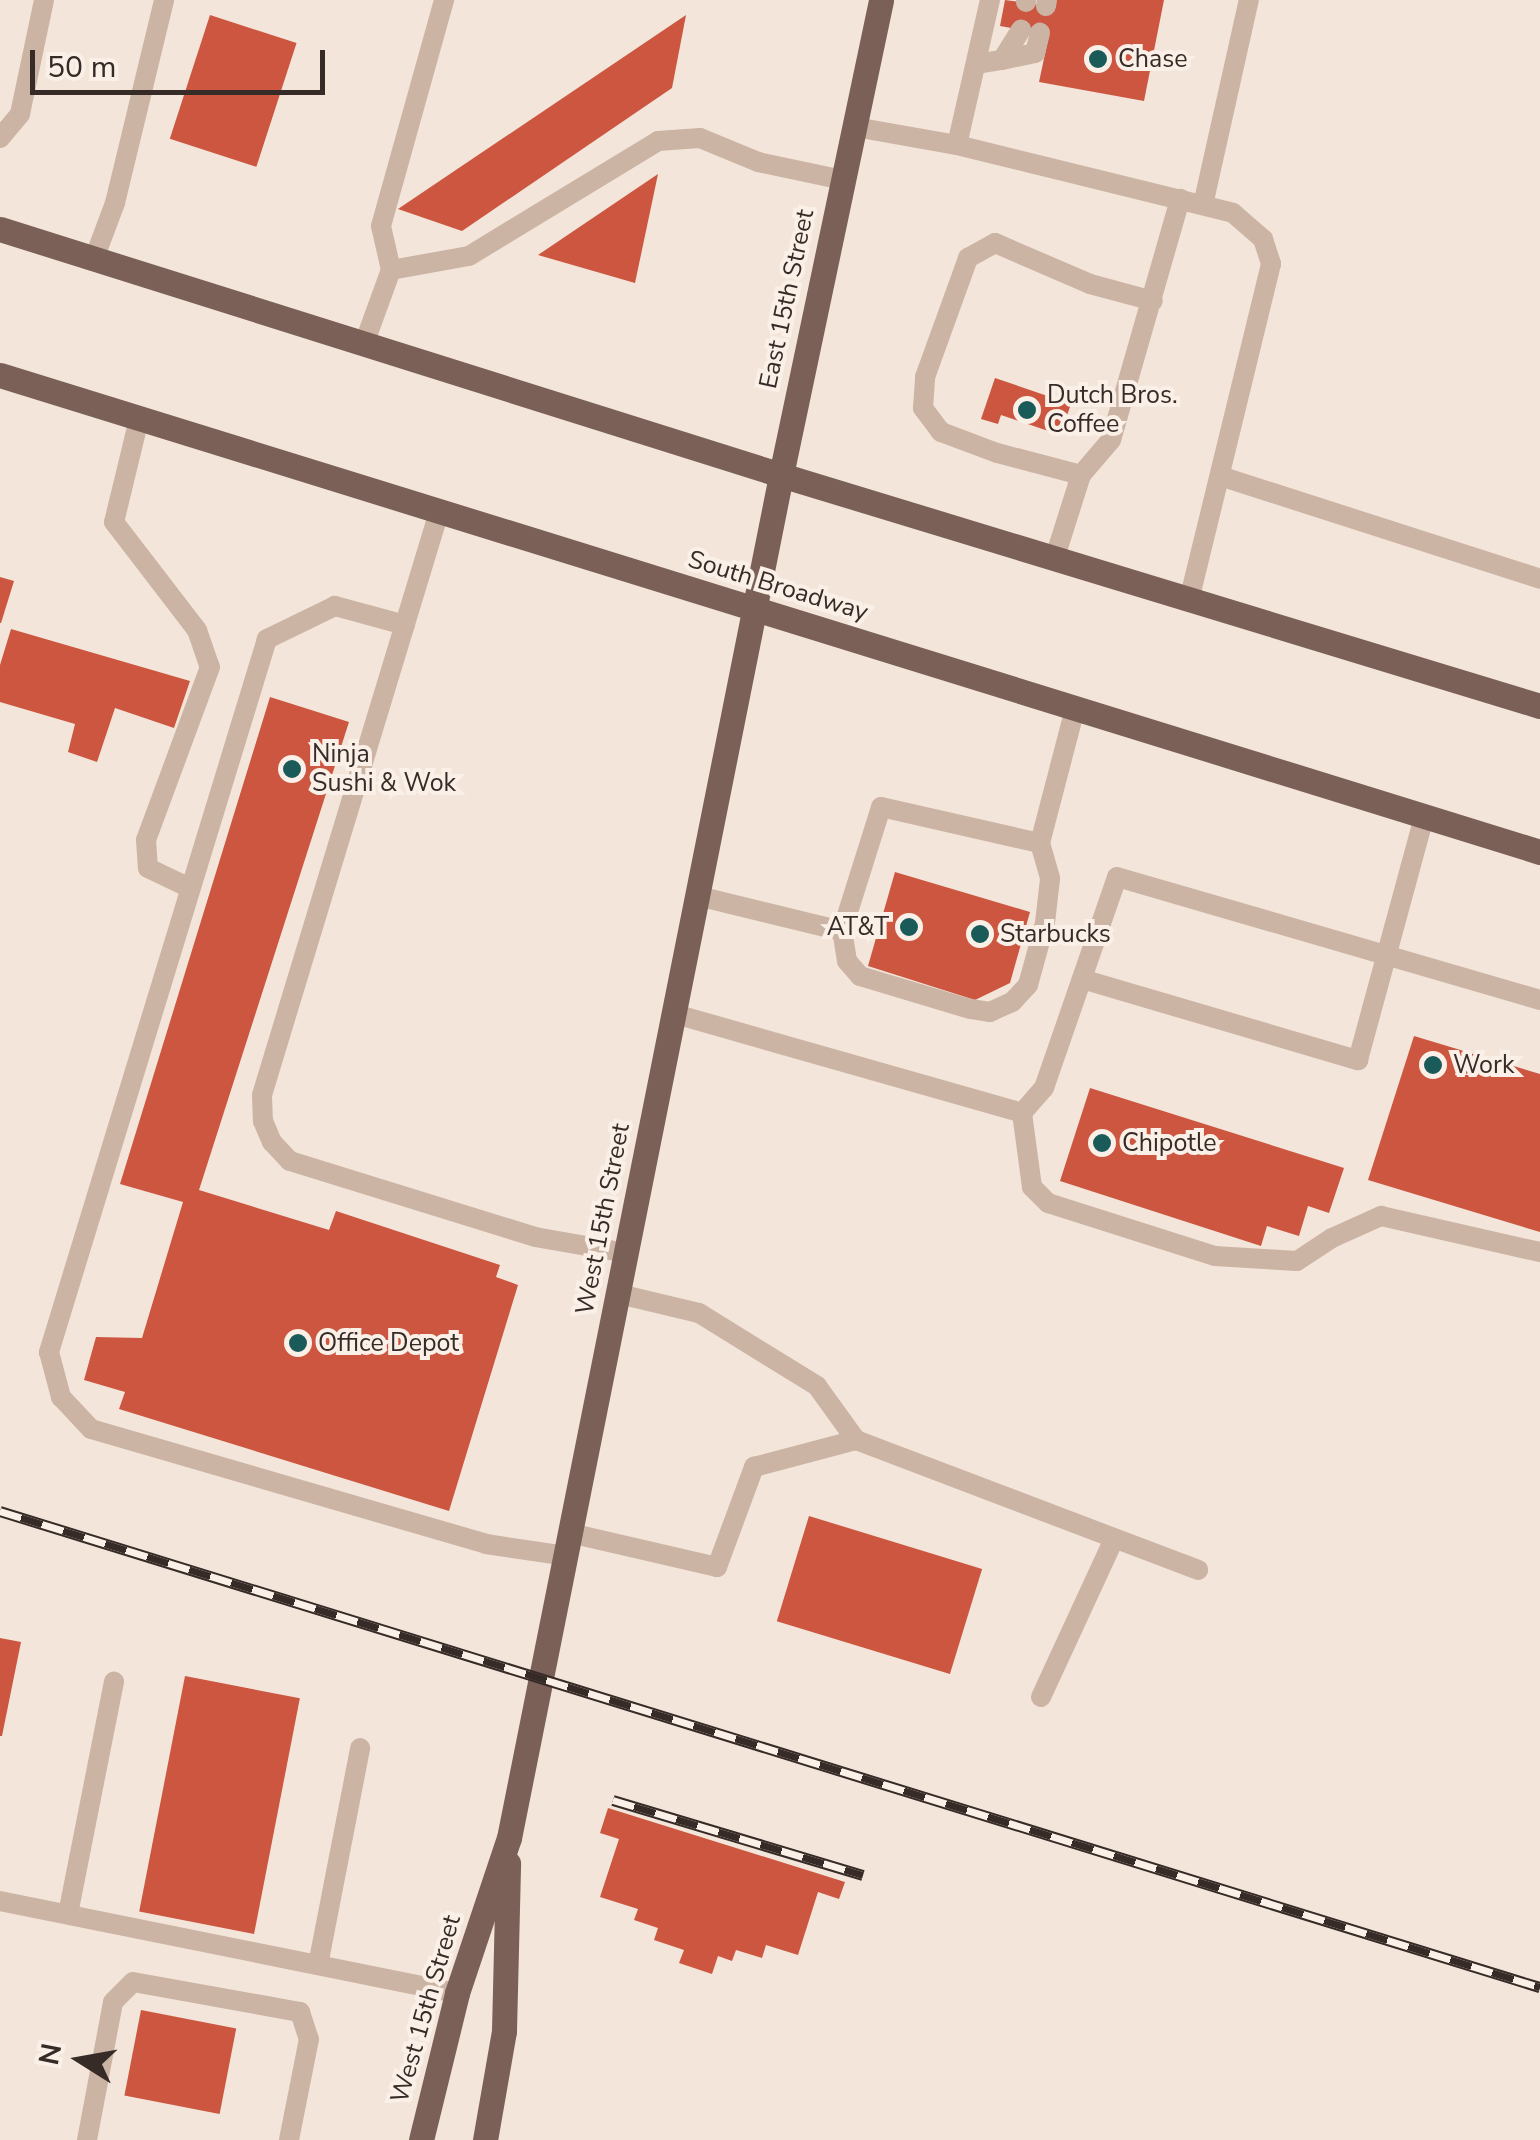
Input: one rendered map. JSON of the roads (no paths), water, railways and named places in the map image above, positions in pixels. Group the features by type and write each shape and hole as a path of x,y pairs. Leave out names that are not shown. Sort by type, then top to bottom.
{"main road":[{"name":"East 15th Street","path":"754,610 881,0"},
{"path":"0,228 781,475 1540,706"},
{"name":"South Broadway","path":"0,375 1540,852"},
{"name":"West 15th Street","path":"421,2140 457,1993 508,1838 754,610"},
{"name":"West 15th Street","path":"485,2140 504,2030 508,1838"}],"lane":[{"path":"0,138 20,114 44,0"},
{"path":"94,258 114,203 164,0"},
{"path":"364,344 391,270 381,226 444,0"},
{"path":"957,146 990,0"},
{"path":"1203,205 1250,0"},
{"path":"976,64 1002,60 1030,32"},
{"path":"854,127 957,146 1233,213 1263,239 1271,264 1190,597"},
{"path":"391,270 470,256 658,141 700,138 758,162 843,180"},
{"path":"1056,556 1081,475 1112,440 1180,199"},
{"path":"1081,475 998,453 942,432 923,408 925,377 968,258 995,243 1090,284 1152,301"},
{"path":"139,419 114,522 197,630 210,667 146,840 148,868 190,888"},
{"path":"1220,476 1540,579"},
{"path":"439,512 262,1095 263,1121 272,1142 290,1161 534,1237 627,1253"},
{"path":"405,625 335,606 267,639 49,1352 61,1397 90,1429 486,1544 568,1545 717,1567 754,1467 856,1440"},
{"path":"1040,844 881,807 842,931 847,961 860,976 990,1012 1028,984 1045,923 1050,878 1040,844 1075,708"},
{"path":"1082,979 1358,1060 1383,956 1424,817"},
{"path":"1540,1000 1117,877 1044,1088 1022,1113 1032,1187 1048,1203 1215,1256 1297,1261 1332,1238 1380,1216 1540,1252"},
{"path":"698,896 842,931"},
{"path":"675,1014 1022,1113"},
{"path":"619,1294 699,1313 818,1386 856,1440 1198,1570"},
{"path":"1042,1697 1114,1539"},
{"path":"68,1914 114,1682"},
{"path":"318,1965 360,1748"},
{"path":"0,1900 457,1993"},
{"path":"87,2140 113,2002 132,1982 300,2012 309,2039 289,2140"}],"railway":[{"path":"0,1511 1540,1987"},
{"path":"613,1800 863,1875"}],"place":[{"name":"Chase","path":"1098,59"},
{"name":"Dutch Bros. Coffee","path":"1027,410"},
{"name":"Ninja Sushi & Wok","path":"292,769"},
{"name":"AT&T","path":"909,927"},
{"name":"Starbucks","path":"980,934"},
{"name":"Work","path":"1433,1065"},
{"name":"Chipotle","path":"1102,1143"},
{"name":"Office Depot","path":"298,1343"}]}
